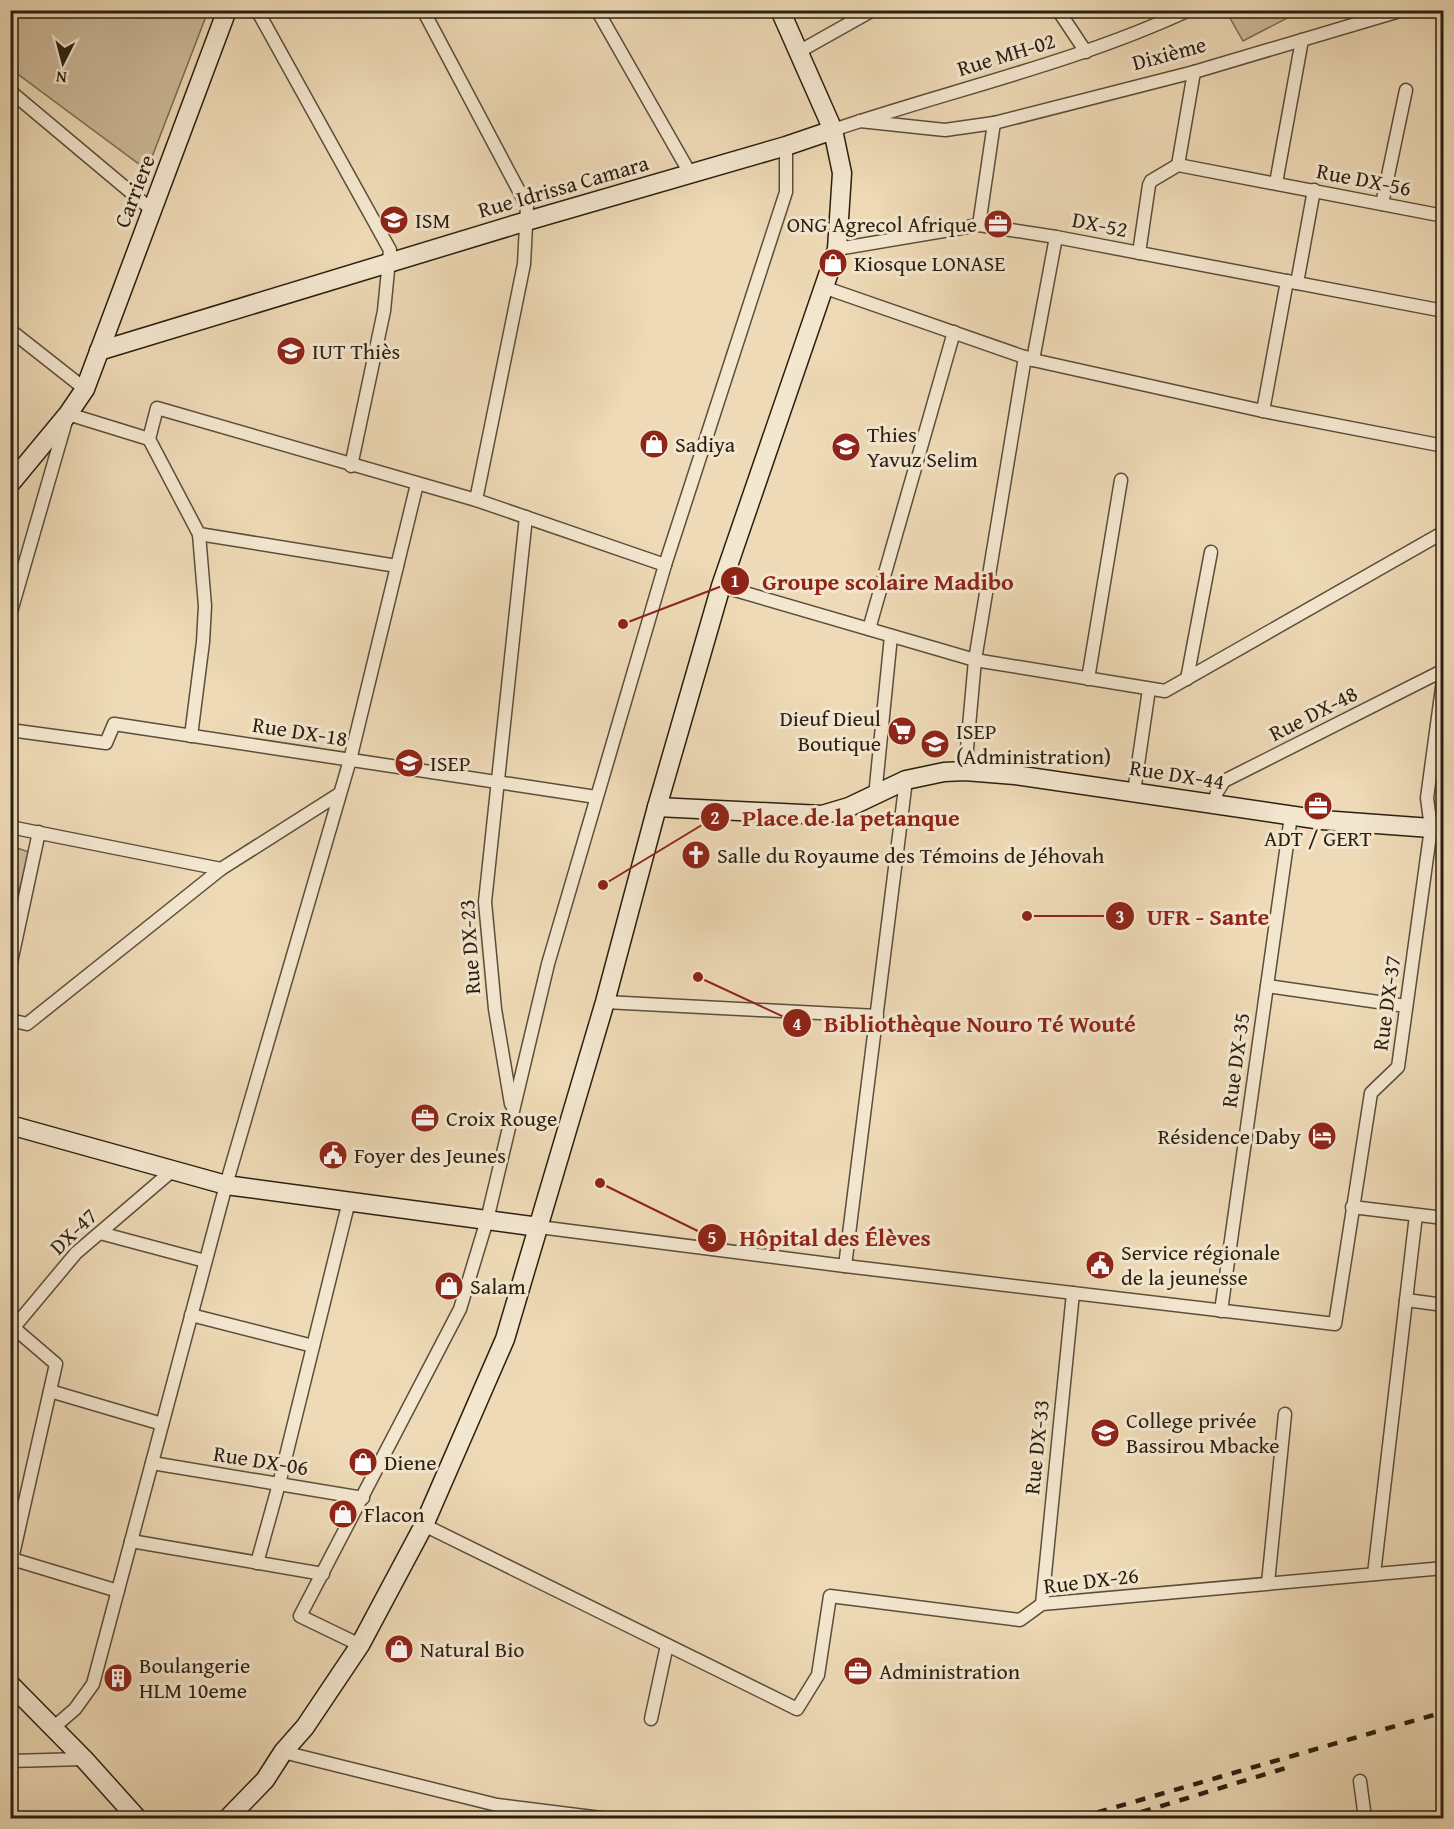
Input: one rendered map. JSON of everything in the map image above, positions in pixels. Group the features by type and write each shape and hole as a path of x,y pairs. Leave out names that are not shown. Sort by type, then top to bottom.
{"street":[{"name":"Carriere","path":"10,484 68,414 85,389 227,10"},
{"path":"257,10 390,250 384,310 351,466"},
{"path":"423,10 527,206 524,264 476,500"},
{"path":"597,10 691,175"},
{"path":"228,1818 265,1780 283,1752 305,1727 360,1645 424,1525 506,1339 605,1002 657,807 722,586 837,249 842,173 833,130 780,10"},
{"path":"800,51 873,10"},
{"path":"1058,10 1086,52"},
{"name":"Rue MH-02","path":"833,130 1086,52 1189,10"},
{"name":"Dixième","path":"860,121 945,130 994,123 1194,72 1403,10"},
{"path":"1276,183 1302,40"},
{"path":"1139,252 1149,185 1151,181 1178,165 1194,72"},
{"path":"1382,204 1406,90"},
{"path":"10,91 152,210"},
{"path":"979,225 994,123"},
{"name":"Rue Idrissa Camara","path":"99,351 526,221 691,175 833,130"},
{"path":"360,1645 300,1616 460,1309 487,1220 548,964 596,797 665,565 786,192 786,146"},
{"name":"Rue DX-56","path":"1178,165 1443,216"},
{"path":"1263,411 1314,190"},
{"path":"837,249 979,225 1056,237"},
{"name":"DX-52","path":"965,771 975,660 1029,358 1056,237 1443,311"},
{"path":"823,286 1029,358 1263,411 1443,446"},
{"path":"10,330 85,389"},
{"path":"869,629 954,332"},
{"path":"192,736 205,606 199,534 149,439 157,408 351,466 476,500 665,565"},
{"path":"10,615 68,414 149,439"},
{"path":"1088,679 1121,480"},
{"path":"53,1728 75,1709 93,1684 226,1185 350,760 417,484"},
{"name":"Rue DX-23","path":"512,1108 495,1010 484,902 526,517"},
{"path":"722,586 975,660 1165,691 1443,532"},
{"path":"199,534 397,566"},
{"path":"1187,679 1211,552"},
{"path":"875,796 891,636"},
{"name":"Rue DX-48","path":"1214,804 1217,792 1224,781 1443,671"},
{"name":"Rue DX-37","path":"1221,1311 1335,1324 1371,1093 1398,1067 1406,1006 1437,825 1426,798 1443,671"},
{"path":"1134,792 1149,689"},
{"name":"Rue DX-18","path":"10,730 106,743 114,724 596,797"},
{"name":"Rue DX-44","path":"657,807 822,815 849,807 906,780 944,772 965,771 1015,775 1291,816 1437,825"},
{"path":"845,1266 906,780"},
{"path":"10,1020 27,1024 221,869 339,794"},
{"name":"Rue DX-35","path":"1221,1311 1291,816"},
{"path":"10,827 221,869"},
{"path":"10,967 39,832"},
{"path":"1267,986 1406,1006"},
{"path":"605,1002 877,1016"},
{"path":"10,1125 226,1185 845,1266 1221,1311"},
{"name":"DX-47","path":"12,1330 76,1253 173,1170"},
{"path":"257,1563 279,1484 348,1201"},
{"path":"1352,1207 1443,1218"},
{"path":"1374,1574 1416,1215"},
{"path":"100,1233 206,1261"},
{"name":"Rue DX-33","path":"1042,1604 1072,1293"},
{"path":"1406,1300 1443,1305"},
{"path":"191,1315 313,1346"},
{"path":"12,1330 56,1364 11,1558 118,1591"},
{"path":"50,1391 162,1424"},
{"path":"1269,1583 1285,1414"},
{"name":"Rue DX-06","path":"152,1463 363,1498"},
{"path":"424,1525 667,1645 651,1719"},
{"path":"131,1541 322,1574"},
{"name":"Rue DX-26","path":"667,1645 797,1709 818,1675 830,1596 1020,1620 1042,1604 1443,1568"},
{"path":"10,1684 84,1759 137,1818"},
{"path":"283,1752 497,1805 601,1818"},
{"path":"10,1761 84,1759"},
{"path":"1360,1781 1365,1818"}],"shaded area":[{"path":"11,10 208,11 147,170 11,69"},
{"path":"1226,11 1296,11 1297,13 1243,41"},
{"path":"11,846 29,852 11,923"}],"railway":[{"path":"1078,1818 1444,1712"},
{"path":"1122,1818 1289,1767"}],"place":[{"name":"ISM","path":"394,220"},
{"name":"ONG Agrecol Afrique","path":"998,224"},
{"name":"Kiosque LONASE","path":"833,263"},
{"name":"IUT Thiès","path":"291,351"},
{"name":"Sadiya","path":"654,444"},
{"name":"Thies Yavuz Selim","path":"846,447"},
{"name":"Groupe scolaire Madibo","path":"623,624"},
{"name":"Dieuf Dieul Boutique","path":"902,731"},
{"name":"ISEP (Administration)","path":"935,744"},
{"name":"ISEP","path":"409,763"},
{"name":"ADT / GERT","path":"1318,806"},
{"name":"Salle du Royaume des Témoins de Jéhovah","path":"696,855"},
{"name":"Place de la petanque","path":"603,885"},
{"name":"UFR - Sante","path":"1027,916"},
{"name":"Bibliothèque Nouro Té Wouté","path":"698,977"},
{"name":"Croix Rouge","path":"425,1118"},
{"name":"Résidence Daby","path":"1322,1136"},
{"name":"Foyer des Jeunes","path":"333,1155"},
{"name":"Hôpital des Élèves","path":"600,1183"},
{"name":"Service régionale de la jeunesse","path":"1100,1265"},
{"name":"Salam","path":"449,1286"},
{"name":"College privée Bassirou Mbacke","path":"1105,1433"},
{"name":"Diene","path":"363,1462"},
{"name":"Flacon","path":"343,1514"},
{"name":"Natural Bio","path":"399,1649"},
{"name":"Administration","path":"858,1671"},
{"name":"Boulangerie HLM 10eme","path":"118,1678"}]}
